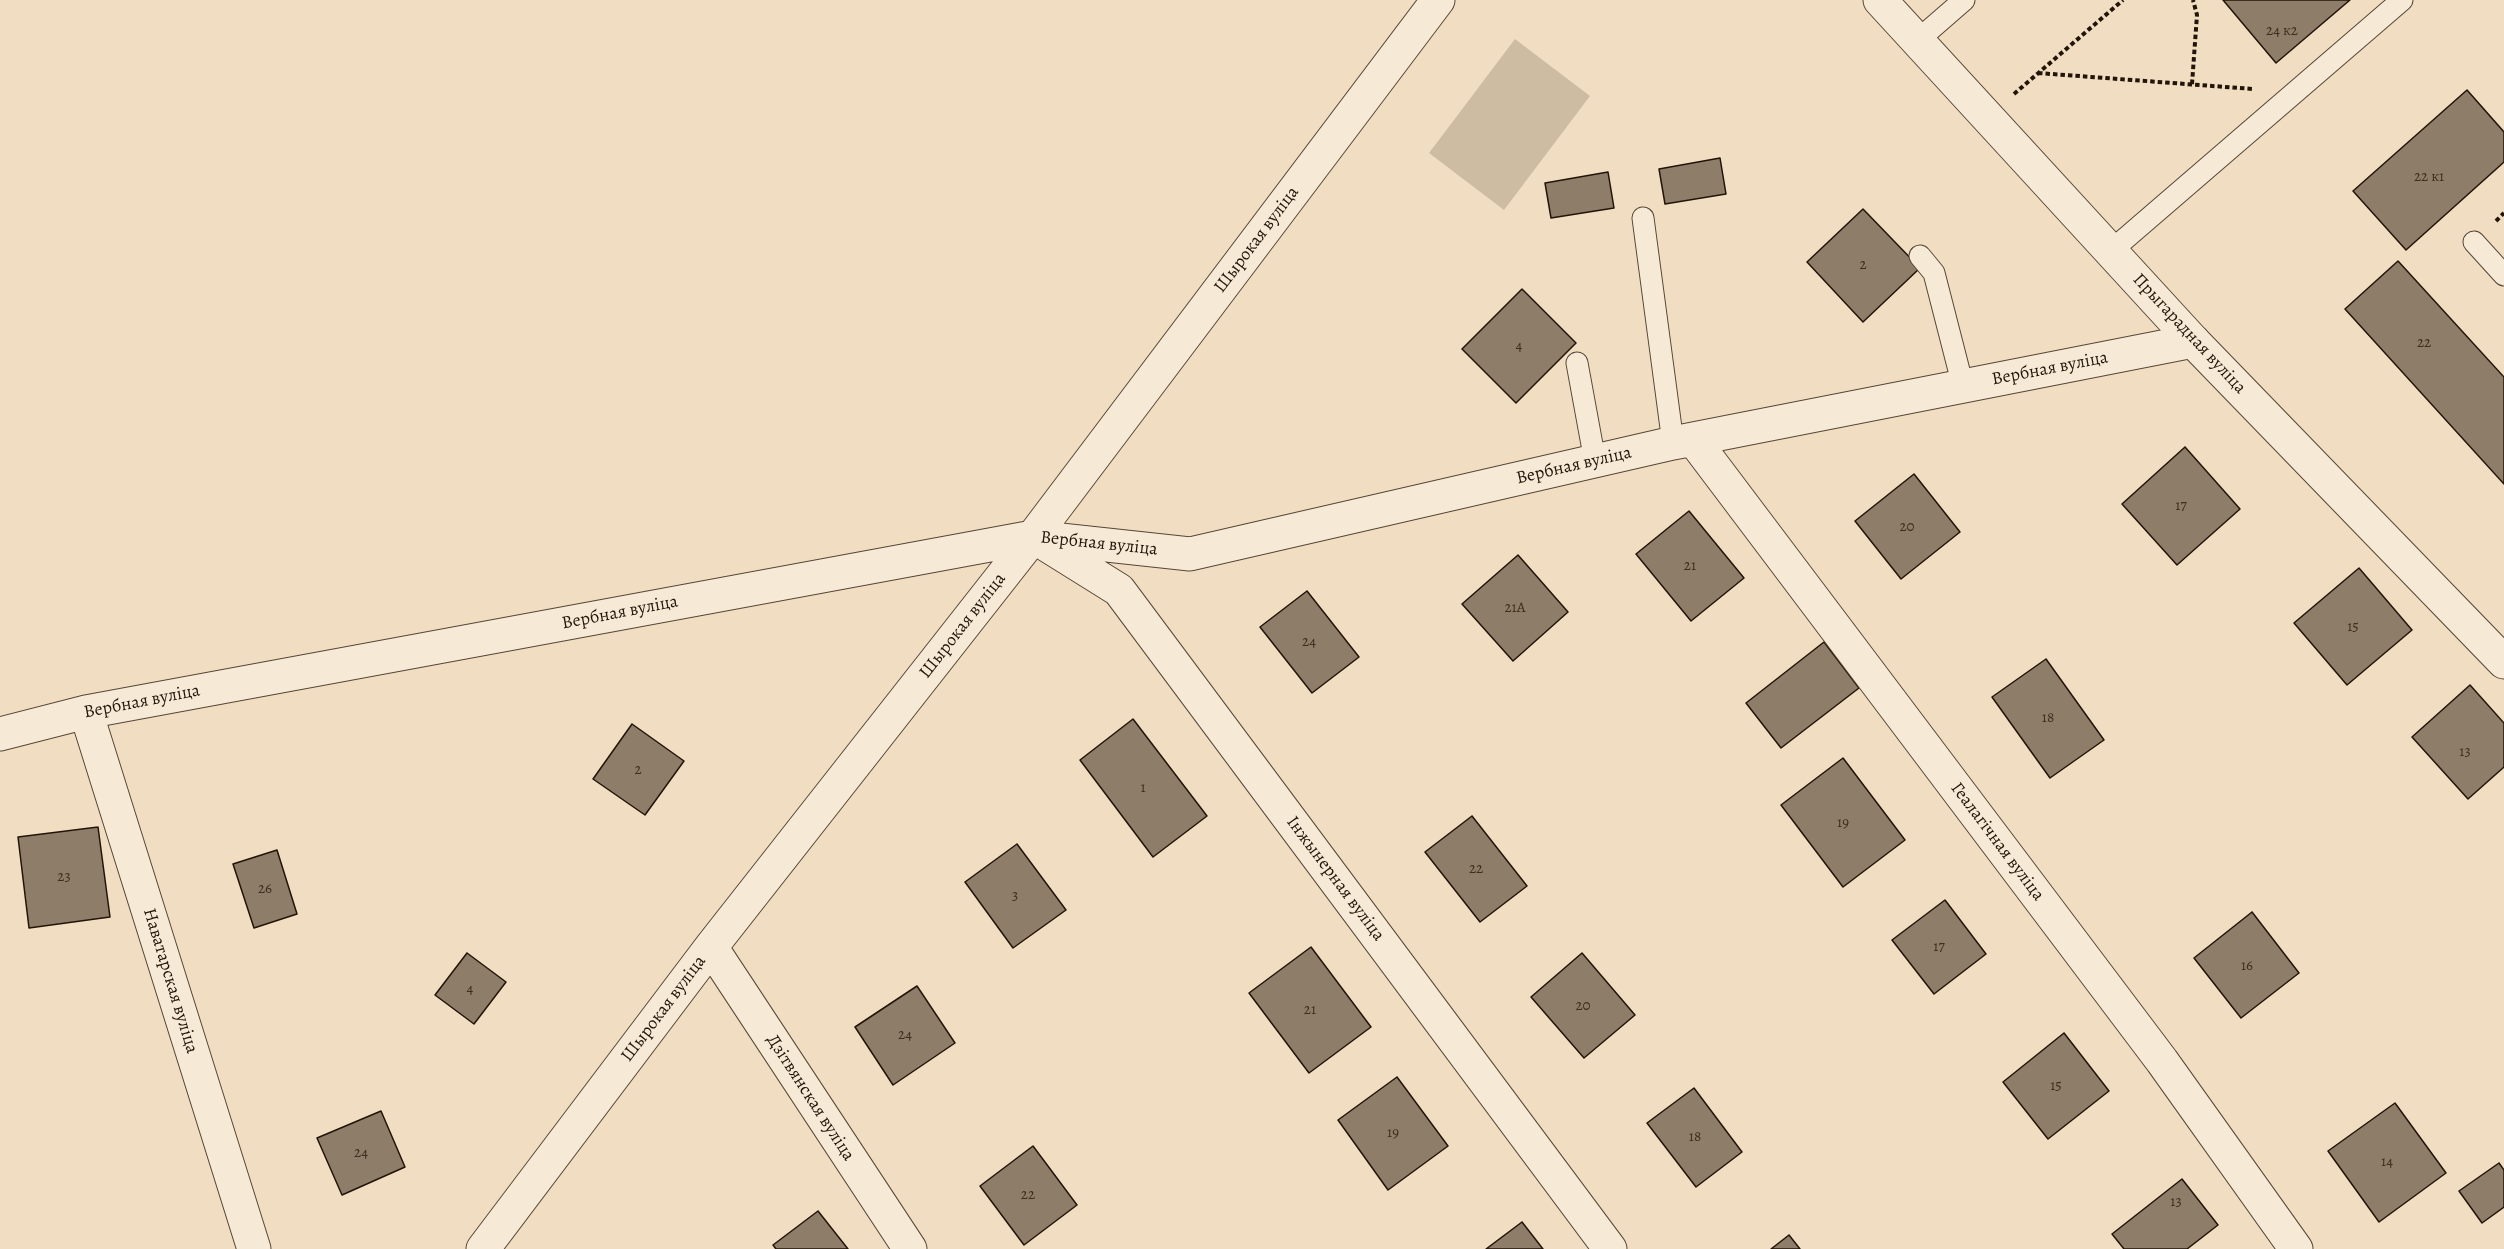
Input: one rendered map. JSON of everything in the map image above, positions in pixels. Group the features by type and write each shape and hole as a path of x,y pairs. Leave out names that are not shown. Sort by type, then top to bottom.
{"street":[{"name":"Шырокая вуліца","path":"483,1249 711,947 1033,537 1438,0"},
{"name":"Прыгарадная вуліца","path":"1881,0 2193,341 2504,662"},
{"name":"Вербная вуліца","path":"0,734 86,712 1033,537 1190,554 1683,441 2193,341"},
{"name":"Геалагічная вуліца","path":"1683,441 2162,1061 2296,1249"},
{"name":"Інжынерная вуліца","path":"1033,537 1119,590 1610,1249"},
{"name":"Наватарская вуліца","path":"86,712 254,1249"},
{"name":"Дзітвянская вуліца","path":"711,947 910,1249"}],"lane":[{"path":"1918,40 1964,0"},
{"path":"2112,250 2402,0"},
{"path":"1643,218 1683,441"},
{"path":"2474,242 2504,275"},
{"path":"1920,256 1934,273 1964,386"},
{"path":"1577,363 1594,461"}],"path":[{"path":"1989,117 2123,0"},
{"path":"2192,84 2198,15 2193,0"},
{"path":"2038,73 2296,92"}],"shaded area":[{"path":"1515,39 1590,96 1504,210 1429,153"}],"building":[{"path":"2223,0 2350,0 2276,63"},
{"path":"2467,90 2504,132 2504,162 2406,250 2353,191"},
{"path":"1720,158 1726,194 1665,204 1659,169"},
{"path":"1608,172 1614,208 1551,218 1545,183"},
{"path":"1863,209 1920,268 1863,322 1807,262"},
{"path":"2398,261 2504,377 2504,484 2345,309"},
{"path":"1522,289 1576,343 1516,403 1462,349"},
{"path":"2185,447 2240,509 2177,565 2122,504"},
{"path":"1914,474 1960,532 1901,579 1855,521"},
{"path":"1689,511 1744,578 1691,621 1636,554"},
{"path":"1518,555 1568,612 1513,661 1462,604"},
{"path":"2359,568 2412,630 2347,685 2294,623"},
{"path":"1307,591 1359,657 1312,693 1260,627"},
{"path":"1824,642 1859,688 1781,748 1746,703"},
{"path":"2046,659 2104,740 2050,778 1992,697"},
{"path":"2470,685 2504,723 2504,767 2468,799 2412,737"},
{"path":"1133,719 1207,816 1153,857 1080,760"},
{"path":"632,724 684,761 645,815 593,779"},
{"path":"1843,758 1905,840 1843,887 1781,805"},
{"path":"1472,816 1527,886 1480,922 1425,852"},
{"path":"98,827 110,917 29,928 18,837"},
{"path":"1017,844 1066,910 1013,948 965,882"},
{"path":"277,850 297,914 254,928 233,864"},
{"path":"1945,900 1986,954 1934,994 1892,940"},
{"path":"2252,912 2299,973 2241,1018 2194,958"},
{"path":"1311,947 1371,1027 1309,1073 1249,993"},
{"path":"467,953 506,982 474,1024 435,995"},
{"path":"1582,953 1635,1015 1584,1058 1531,997"},
{"path":"917,986 955,1043 893,1085 855,1027"},
{"path":"2064,1033 2109,1091 2048,1139 2003,1082"},
{"path":"1397,1077 1448,1146 1388,1190 1338,1120"},
{"path":"1694,1088 1742,1152 1696,1187 1647,1123"},
{"path":"2395,1103 2446,1173 2379,1222 2328,1151"},
{"path":"381,1111 405,1167 342,1195 317,1138"},
{"path":"1033,1146 1077,1205 1024,1245 980,1186"},
{"path":"2499,1163 2504,1170 2504,1207 2482,1223 2459,1191"},
{"path":"2182,1179 2218,1225 2187,1249 2124,1249 2112,1234"},
{"path":"818,1211 848,1249 776,1249 773,1245"},
{"path":"1522,1222 1543,1249 1486,1249"},
{"path":"1789,1235 1800,1249 1771,1249"}]}
